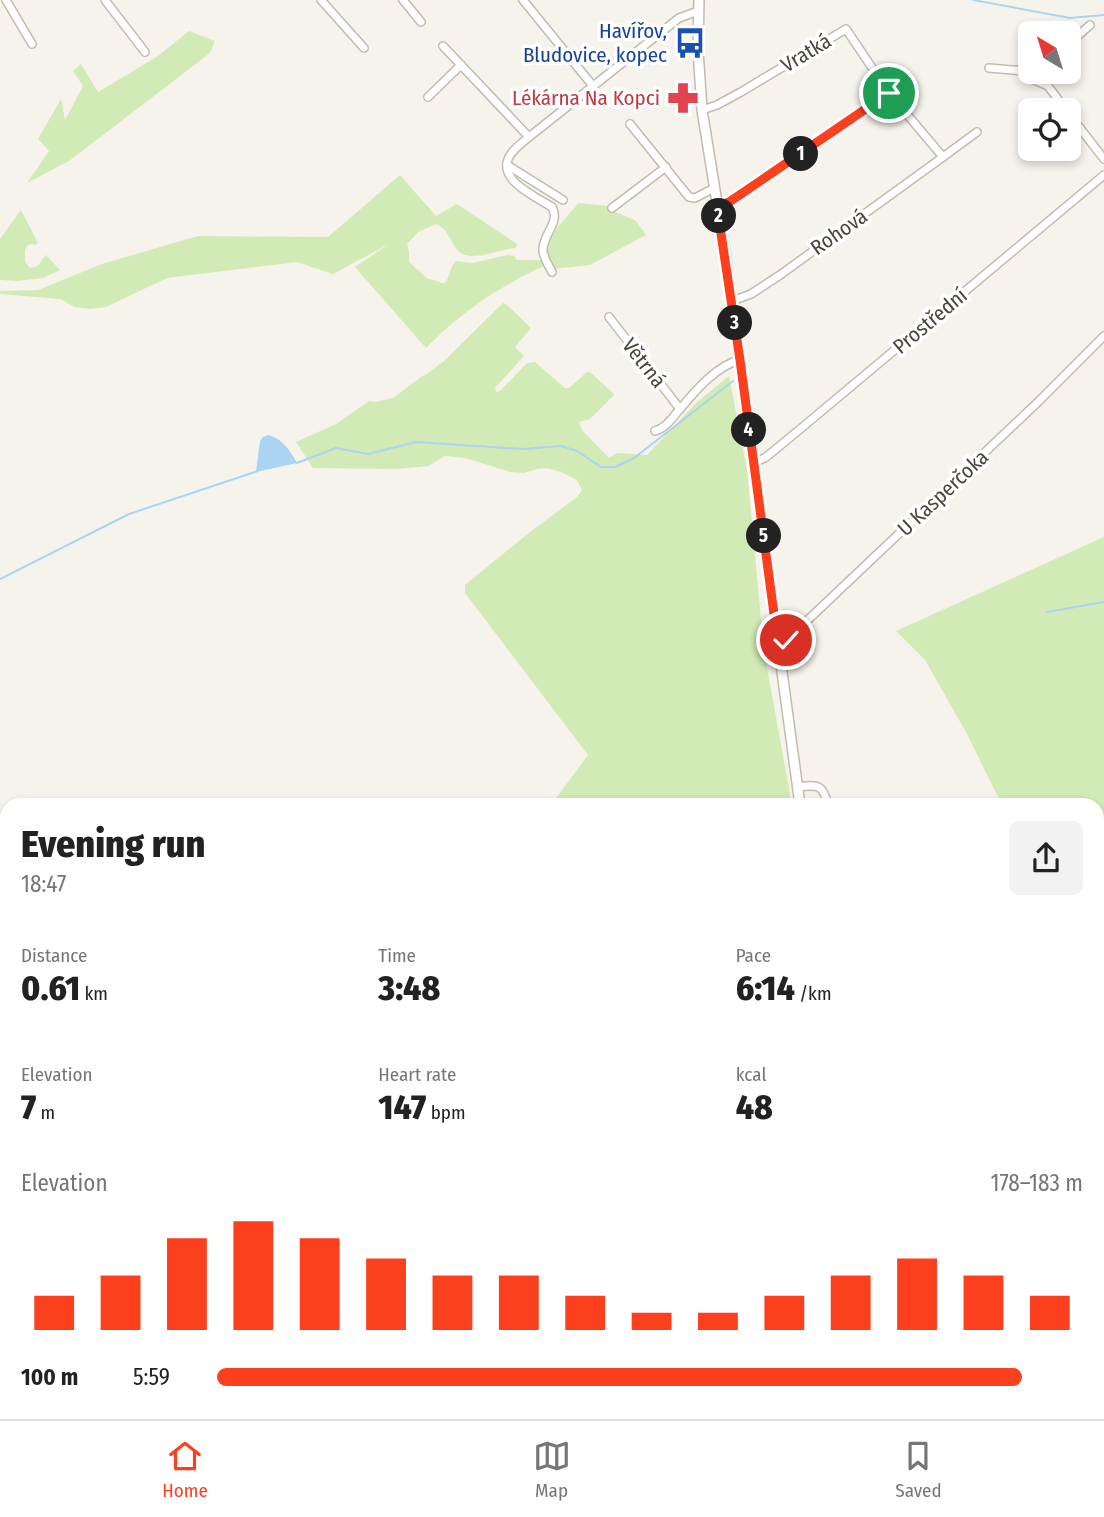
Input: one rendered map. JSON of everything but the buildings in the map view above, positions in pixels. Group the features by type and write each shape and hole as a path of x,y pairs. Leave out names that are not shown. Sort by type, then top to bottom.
{"street":[{"path":"6,0 32,44"},
{"path":"105,0 145,52"},
{"path":"321,0 365,48"},
{"path":"403,0 422,22"},
{"path":"523,0 593,86"},
{"path":"699,0 698,58 702,110 732,301 799,798"},
{"path":"552,272 543,249 555,219 555,212 552,207 513,181 507,165 512,153 679,18 698,11"},
{"path":"1082,32 1090,25"},
{"name":"Vratká","path":"702,110 740,93 846,29 889,93"},
{"path":"443,47 529,137"},
{"path":"428,97 461,65"},
{"path":"989,68 1018,71"},
{"path":"1043,84 1057,98"},
{"path":"717,207 729,202 889,93 943,157"},
{"path":"631,124 689,197 695,198 714,188"},
{"path":"1081,129 1104,159"},
{"name":"Rohová","path":"732,301 751,294 780,275 977,132"},
{"path":"507,165 563,200"},
{"path":"612,208 666,167"},
{"name":"Prostřední","path":"754,462 765,457 799,430 1104,175"},
{"name":"Větrná","path":"609,317 680,409"},
{"name":"U Kasperčoka","path":"778,644 793,634 1104,337"},
{"name":"Větrná","path":"655,431 668,423 719,369 740,360"},
{"path":"797,787 815,785 820,787 826,798"}],"green space":[{"path":"189,31 215,41 210,53 69,161 27,183 49,151 38,139 61,99 65,120 83,86 73,71 81,64 98,92 158,56"},
{"path":"400,175 436,216 457,204 517,244 516,248 483,255 465,255 456,248 442,227 436,224 418,232 407,244 409,262 428,279 445,283 456,261 472,263 508,255 517,260 541,260 544,266 481,301 426,348 355,267 389,244 333,274 297,262 167,278 106,307 90,309 75,307 60,299 0,294 0,291 38,290 102,264 198,236 328,237"},
{"path":"579,203 609,206 615,212 635,220 646,235 590,265 552,269 540,247"},
{"path":"21,210 38,243 28,245 25,262 30,268 34,267 39,265 46,255 60,270 43,278 0,280 0,239"},
{"path":"503,303 506,304 531,328 515,347 524,356 495,388 496,392 527,363 535,362 565,388 569,388 587,372 591,373 614,394 590,419 579,422 582,430 609,458 617,453 647,455 697,402 729,376 747,470 764,651 791,798 556,798 588,755 465,593 465,585 577,497 582,490 577,480 547,468 524,473 511,472 465,458 445,456 429,466 396,469 313,468 296,442 336,424 369,401 393,398 444,361"},
{"path":"1104,537 1104,798 999,798 967,734 925,660 896,631"}],"water":[{"path":"268,435 282,442 297,463 256,472 260,441"}],"waterway":[{"path":"973,0 1070,18 1104,15"},
{"path":"297,463 336,448 368,454 416,442 523,449 561,446 577,451 601,467 615,467 634,458 733,381"},
{"path":"0,579 129,514 258,471"},
{"path":"1047,612 1104,602"}],"place":[{"name":"Havířov, Bludovice, kopec","path":"690,43"},
{"name":"Lékárna Na Kopci","path":"683,98"}],"route":[{"path":"786,640 778,644 717,207 723,206 797,157 889,93"}]}
